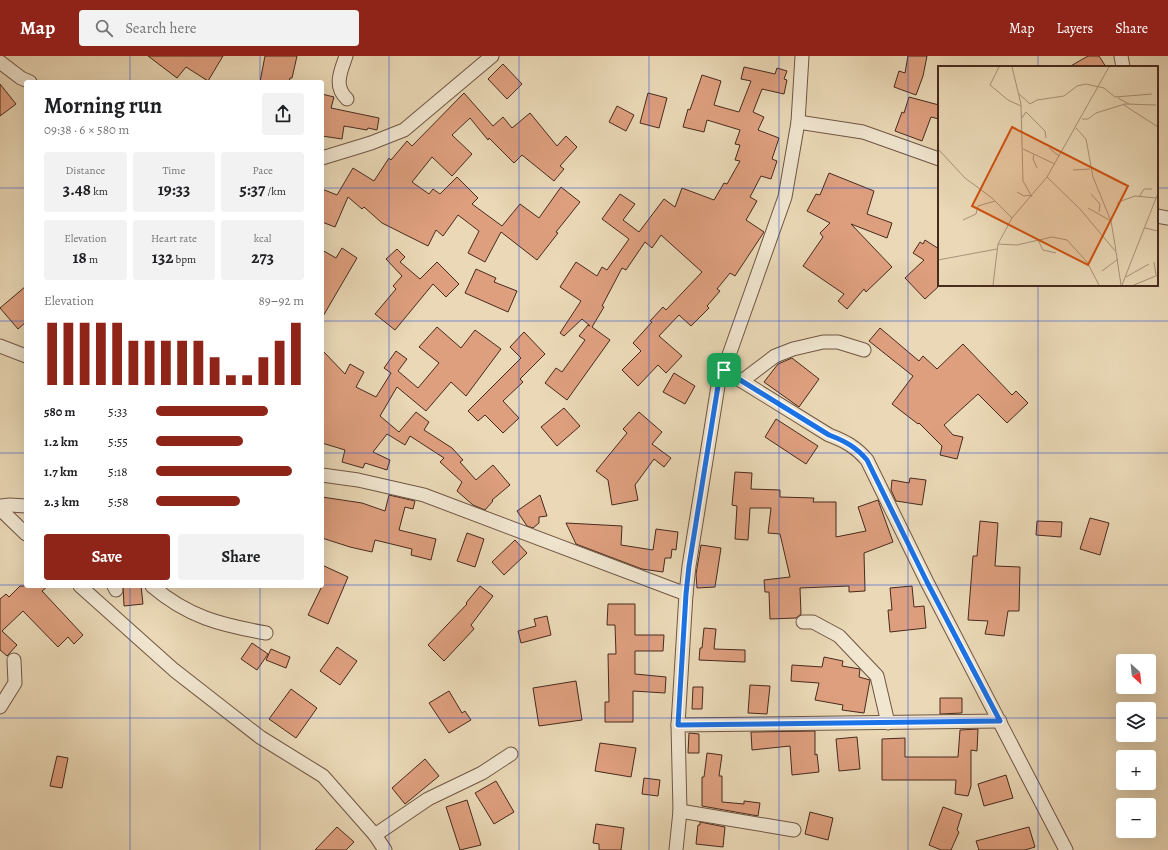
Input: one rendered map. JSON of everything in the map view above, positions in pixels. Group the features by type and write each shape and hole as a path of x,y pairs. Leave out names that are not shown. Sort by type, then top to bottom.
{"street":[{"path":"346,56 338,85 340,93 347,99"},
{"path":"324,157 371,143 404,130 492,56"},
{"path":"676,850 680,811 678,725 686,594 718,386 785,198 798,122 802,56"},
{"path":"1121,56 1123,66"},
{"path":"0,62 26,80"},
{"path":"798,122 863,132 938,159"},
{"path":"1158,216 1168,218"},
{"path":"742,381 775,356 793,349 823,342 838,342 864,350"},
{"path":"0,346 24,355"},
{"path":"724,370 829,435 847,442 859,450 867,460 927,582 1066,850"},
{"path":"324,475 358,480 424,495 686,594"},
{"path":"0,506 24,506"},
{"path":"0,509 24,532"},
{"path":"82,588 174,670 217,704 260,737 323,776 375,835 385,850"},
{"path":"155,588 193,613 226,626 266,633"},
{"path":"803,622 813,622 839,636 877,676 888,723"},
{"path":"0,707 15,683 14,660"},
{"path":"678,725 1000,721"},
{"path":"375,835 428,799 482,773 511,754"},
{"path":"680,811 794,830"}],"building":[{"path":"148,56 223,56 209,80 186,67 177,78"},
{"path":"265,56 297,56 292,78 290,78 290,80 260,80"},
{"path":"908,56 927,56 923,76 916,95 894,87 899,71 905,73"},
{"path":"1088,56 1099,56 1105,66 1071,66"},
{"path":"503,64 522,84 507,99 488,79"},
{"path":"744,67 775,74 777,68 787,71 784,79 787,80 784,94 762,89 753,112 764,117 758,130 779,138 772,159 777,161 771,179 761,176 750,197 757,201 746,220 764,232 735,276 730,273 717,289 720,291 707,306 709,308 691,326 679,315 659,336 682,356 666,373 658,365 638,386 622,370 641,351 633,343 663,307 666,310 702,272 661,235 652,248 645,242 626,270 622,268 602,306 604,307 592,327 610,340 567,400 545,383 556,368 562,372 585,340 579,336 588,325 590,326 582,319 564,336 560,333 581,301 560,287 576,262 597,276 602,267 607,270 629,239 602,219 620,194 635,204 623,220 639,232 664,199 675,207 682,188 714,200 724,183 727,184 740,161 735,160 740,145 735,144 740,130 707,120 704,132 683,127 688,109 690,110 702,75 721,81 714,105 739,112 751,81 741,79"},
{"path":"0,84 16,104 0,116"},
{"path":"464,93 493,126 503,117 512,128 530,113 557,146 566,136 577,147 560,166 564,169 554,181 522,155 514,163 489,138 488,140 470,118 452,135 472,154 452,176 432,157 412,182 429,194 433,189 440,194 457,177 478,198 472,204 502,226 520,204 539,218 561,187 580,202 556,232 558,233 537,260 501,232 485,262 468,253 479,231 458,215 443,236 436,230 428,246 382,223 364,207 362,209 348,197 335,227 324,223 324,190 337,195 353,168 374,181 389,158 391,160 407,141 412,146"},
{"path":"648,93 667,98 659,128 640,123"},
{"path":"324,94 334,97 331,108 379,118 377,130 368,128 367,130 344,126 342,139 324,136"},
{"path":"909,97 938,105 938,119 931,117 922,141 895,131 902,112 904,113"},
{"path":"617,106 634,115 626,131 609,122"},
{"path":"829,173 874,191 867,214 892,223 887,238 851,224 892,267 866,292 864,289 847,309 838,301 844,294 803,266 823,237 820,233 830,223 807,211 816,194 820,195"},
{"path":"925,240 938,248 939,286 925,299 905,278 924,260 913,253 920,242 923,244"},
{"path":"342,248 357,258 324,315 324,251 336,258"},
{"path":"397,249 405,257 400,262 420,279 437,262 459,284 446,297 433,284 395,330 375,314 396,289 393,286 402,276 386,259"},
{"path":"476,269 496,278 494,282 517,291 508,312 465,293"},
{"path":"24,288 24,324 18,329 0,308"},
{"path":"437,327 461,348 475,330 501,349 466,396 451,382 426,411 397,387 380,416 399,432 416,412 429,422 424,430 452,448 463,460 460,462 476,480 493,465 510,485 492,500 493,501 485,510 473,505 457,491 462,482 440,462 444,458 410,436 405,445 387,434 373,452 390,460 387,470 365,463 363,468 342,462 345,450 324,444 324,352 345,374 350,364 364,372 356,387 376,397 391,373 384,368 396,351 407,359 398,371 418,388 439,363 419,347"},
{"path":"880,328 919,361 923,356 937,369 963,344 1012,395 1016,391 1028,403 1007,423 978,394 944,425 953,435 963,437 957,459 940,455 942,446 919,423 918,424 892,404 913,376 869,341"},
{"path":"524,332 545,354 520,379 523,382 503,401 519,418 503,433 485,415 478,421 468,411 521,358 510,347"},
{"path":"792,358 819,379 799,407 764,382 778,364"},
{"path":"674,373 695,386 685,404 663,392"},
{"path":"564,408 580,426 557,446 541,427"},
{"path":"639,412 662,432 652,444 671,458 664,467 654,459 635,485 638,500 612,505 608,480 596,471 627,433 623,429"},
{"path":"776,419 818,446 806,464 765,437"},
{"path":"735,472 752,473 751,489 780,490 780,497 814,498 813,502 836,502 836,537 866,531 858,507 878,500 893,542 864,553 865,591 849,592 849,586 800,588 801,614 796,618 770,619 769,592 765,592 764,580 790,577 780,534 768,533 771,508 750,508 748,540 735,539 737,506 732,505"},
{"path":"910,478 926,480 922,505 896,501 891,490 892,480 909,483"},
{"path":"389,495 415,501 413,509 405,507 399,530 436,539 431,560 411,555 412,549 375,540 372,552 324,539 324,497 362,503 385,511"},
{"path":"540,495 547,516 539,517 539,523 533,528 527,526 517,511"},
{"path":"1090,518 1109,523 1100,555 1080,549"},
{"path":"980,521 998,523 995,566 1020,567 1019,611 1008,611 1004,636 985,634 988,621 968,620 973,556 977,556"},
{"path":"1037,521 1062,522 1061,537 1036,535"},
{"path":"566,523 622,526 621,545 653,550 656,529 678,532 676,550 672,549 671,558 665,558 663,572 642,569 576,544"},
{"path":"467,533 484,539 475,567 457,561"},
{"path":"515,540 527,553 504,575 492,562"},
{"path":"701,545 721,548 715,587 697,588 696,574"},
{"path":"324,566 348,577 328,624 308,615 321,588 324,588"},
{"path":"20,586 24,586 24,588 46,588 42,591 83,635 74,644 68,637 58,647 23,611 2,631 17,645 7,656 0,650 0,599 6,594 9,597"},
{"path":"480,586 493,596 471,625 474,629 444,661 428,645 467,604 466,603"},
{"path":"912,586 914,607 924,606 926,628 890,632 888,610 892,610 890,588"},
{"path":"123,588 141,588 143,604 124,606"},
{"path":"608,604 635,604 635,635 664,635 663,651 635,651 635,674 666,677 665,693 633,691 633,722 605,722 605,702 609,702 608,654 616,654 615,625 607,625"},
{"path":"547,616 551,635 521,643 518,631 536,626 534,619"},
{"path":"704,628 716,629 714,649 745,650 745,662 699,660"},
{"path":"252,643 268,654 257,670 241,659"},
{"path":"337,647 357,661 340,685 320,671"},
{"path":"271,649 290,657 286,668 266,660"},
{"path":"824,657 843,661 842,666 860,669 859,677 870,680 864,713 842,710 843,705 815,700 819,683 791,681 792,665 822,667"},
{"path":"576,681 582,720 539,726 533,688"},
{"path":"750,685 770,686 767,714 748,713"},
{"path":"693,687 703,687 702,709 692,709"},
{"path":"291,689 317,708 296,738 269,719"},
{"path":"449,691 462,713 465,711 471,720 449,733 429,703"},
{"path":"940,698 962,698 962,713 940,714"},
{"path":"978,729 977,751 971,750 971,786 968,796 955,794 956,780 882,780 882,739 905,738 905,757 958,757 960,730"},
{"path":"815,731 815,755 817,754 819,772 792,775 790,746 752,750 751,732"},
{"path":"689,733 699,734 699,753 688,753"},
{"path":"857,737 860,769 839,771 836,739"},
{"path":"600,743 636,748 631,777 595,771"},
{"path":"707,753 722,755 719,776 722,776 722,802 744,804 744,801 760,803 758,816 702,806 702,777 704,777"},
{"path":"57,756 68,758 62,788 50,786"},
{"path":"425,759 439,776 405,804 392,788"},
{"path":"1006,775 1013,798 984,806 978,784"},
{"path":"644,778 660,780 658,796 642,794"},
{"path":"496,781 514,812 494,824 475,793"},
{"path":"467,800 481,845 460,850 446,807"},
{"path":"943,807 962,814 957,830 959,832 951,850 941,850 929,845"},
{"path":"810,812 833,818 828,840 805,834"},
{"path":"700,822 725,827 723,847 696,844 698,825 700,825"},
{"path":"596,824 624,828 621,850 599,850 599,844 593,843"},
{"path":"337,827 354,842 346,850 315,850"},
{"path":"1029,827 1035,847 1025,850 979,850 976,841"}],"route":[{"path":"724,370 829,435 847,442 859,450 867,460 927,582 1000,721 678,725 689,566 718,386 724,370"}]}
